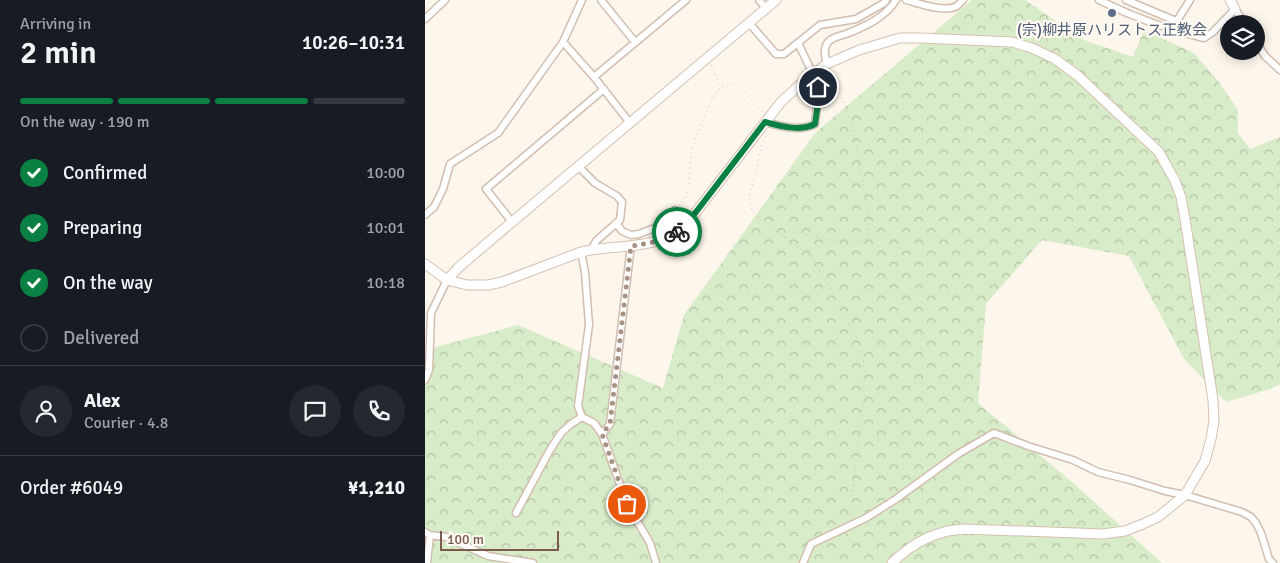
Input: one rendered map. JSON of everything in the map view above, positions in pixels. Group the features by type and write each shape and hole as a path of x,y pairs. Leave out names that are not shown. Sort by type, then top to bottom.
{"street":[{"path":"425,19 445,0"},
{"path":"425,215 434,207 443,189 450,164 498,133 563,42 582,0"},
{"path":"602,0 635,42"},
{"path":"594,77 686,0"},
{"path":"759,0 766,8"},
{"path":"425,380 429,370 431,314 447,280 459,267 776,0"},
{"path":"749,23 775,54 784,54 820,25 856,18 884,3 885,0"},
{"path":"827,64 824,54 827,43 832,39 865,26 887,12 896,0"},
{"path":"906,0 926,6 944,8 957,6 963,0"},
{"path":"1099,0 1172,29 1204,38 1213,32 1235,9"},
{"path":"1126,0 1177,21"},
{"path":"1172,29 1190,0"},
{"path":"1231,0 1239,15"},
{"path":"425,264 447,280 467,285 488,285 502,282 592,249 631,246 665,239 683,227 696,212 781,102 805,80 827,64 859,50 901,38 974,40 1012,42 1032,48 1055,60 1077,75 1159,152 1175,180 1181,197 1185,219 1213,400 1214,421 1205,461 1185,495 1158,517 1125,530 1103,534 964,529 944,532 924,540 903,552 893,563"},
{"path":"563,42 631,123"},
{"path":"798,43 811,70"},
{"path":"1265,56 1280,70"},
{"path":"766,120 792,128 815,124 819,96 816,80"},
{"path":"512,222 486,189 604,89"},
{"path":"578,166 595,183 617,196 622,202 620,220 596,241 592,249"},
{"path":"616,223 622,231 631,235 639,234 665,224 675,210"},
{"path":"602,434 610,424 631,246"},
{"path":"581,252 585,272 589,324 578,406 582,417 594,424 602,434 627,504 650,543 656,563"},
{"path":"516,513 561,433 582,417"},
{"path":"803,563 811,544 860,521 896,499 958,454 994,434 1073,460 1098,472 1242,512 1251,517 1256,523 1261,532 1269,559 1274,563 1280,563"},
{"path":"427,562 427,533 446,537 488,556 533,563"}],"path":[{"path":"708,57 721,86"},
{"path":"785,238 789,232 797,232 855,243 864,240 868,233 870,219 857,141 843,99 827,64"},
{"path":"675,210 682,203 689,186 692,150 713,98 721,86 729,84 740,87 766,120 767,133 762,144 749,199 753,213 813,258 822,276 841,304 862,354 864,394 852,497 860,521"}],"green space":[{"path":"972,0 1025,0 1084,40 1133,57 1144,30 1194,53 1219,82 1238,110 1238,133 1250,149 1280,137 1280,384 1270,389 1226,402 1184,359 1129,256 1042,240 986,304 978,403 1072,482 1162,563 425,563 425,350 518,325 663,388 684,315 816,132"}],"way so far":[{"path":"627,504 602,434 610,424 631,246 665,239 677,232"}],"place":[{"name":"(宗)柳井原ハリストス正教会","path":"1112,13"}],"route":[{"path":"677,232 696,212 765,122 792,128 815,124 819,96 818,87"}]}
